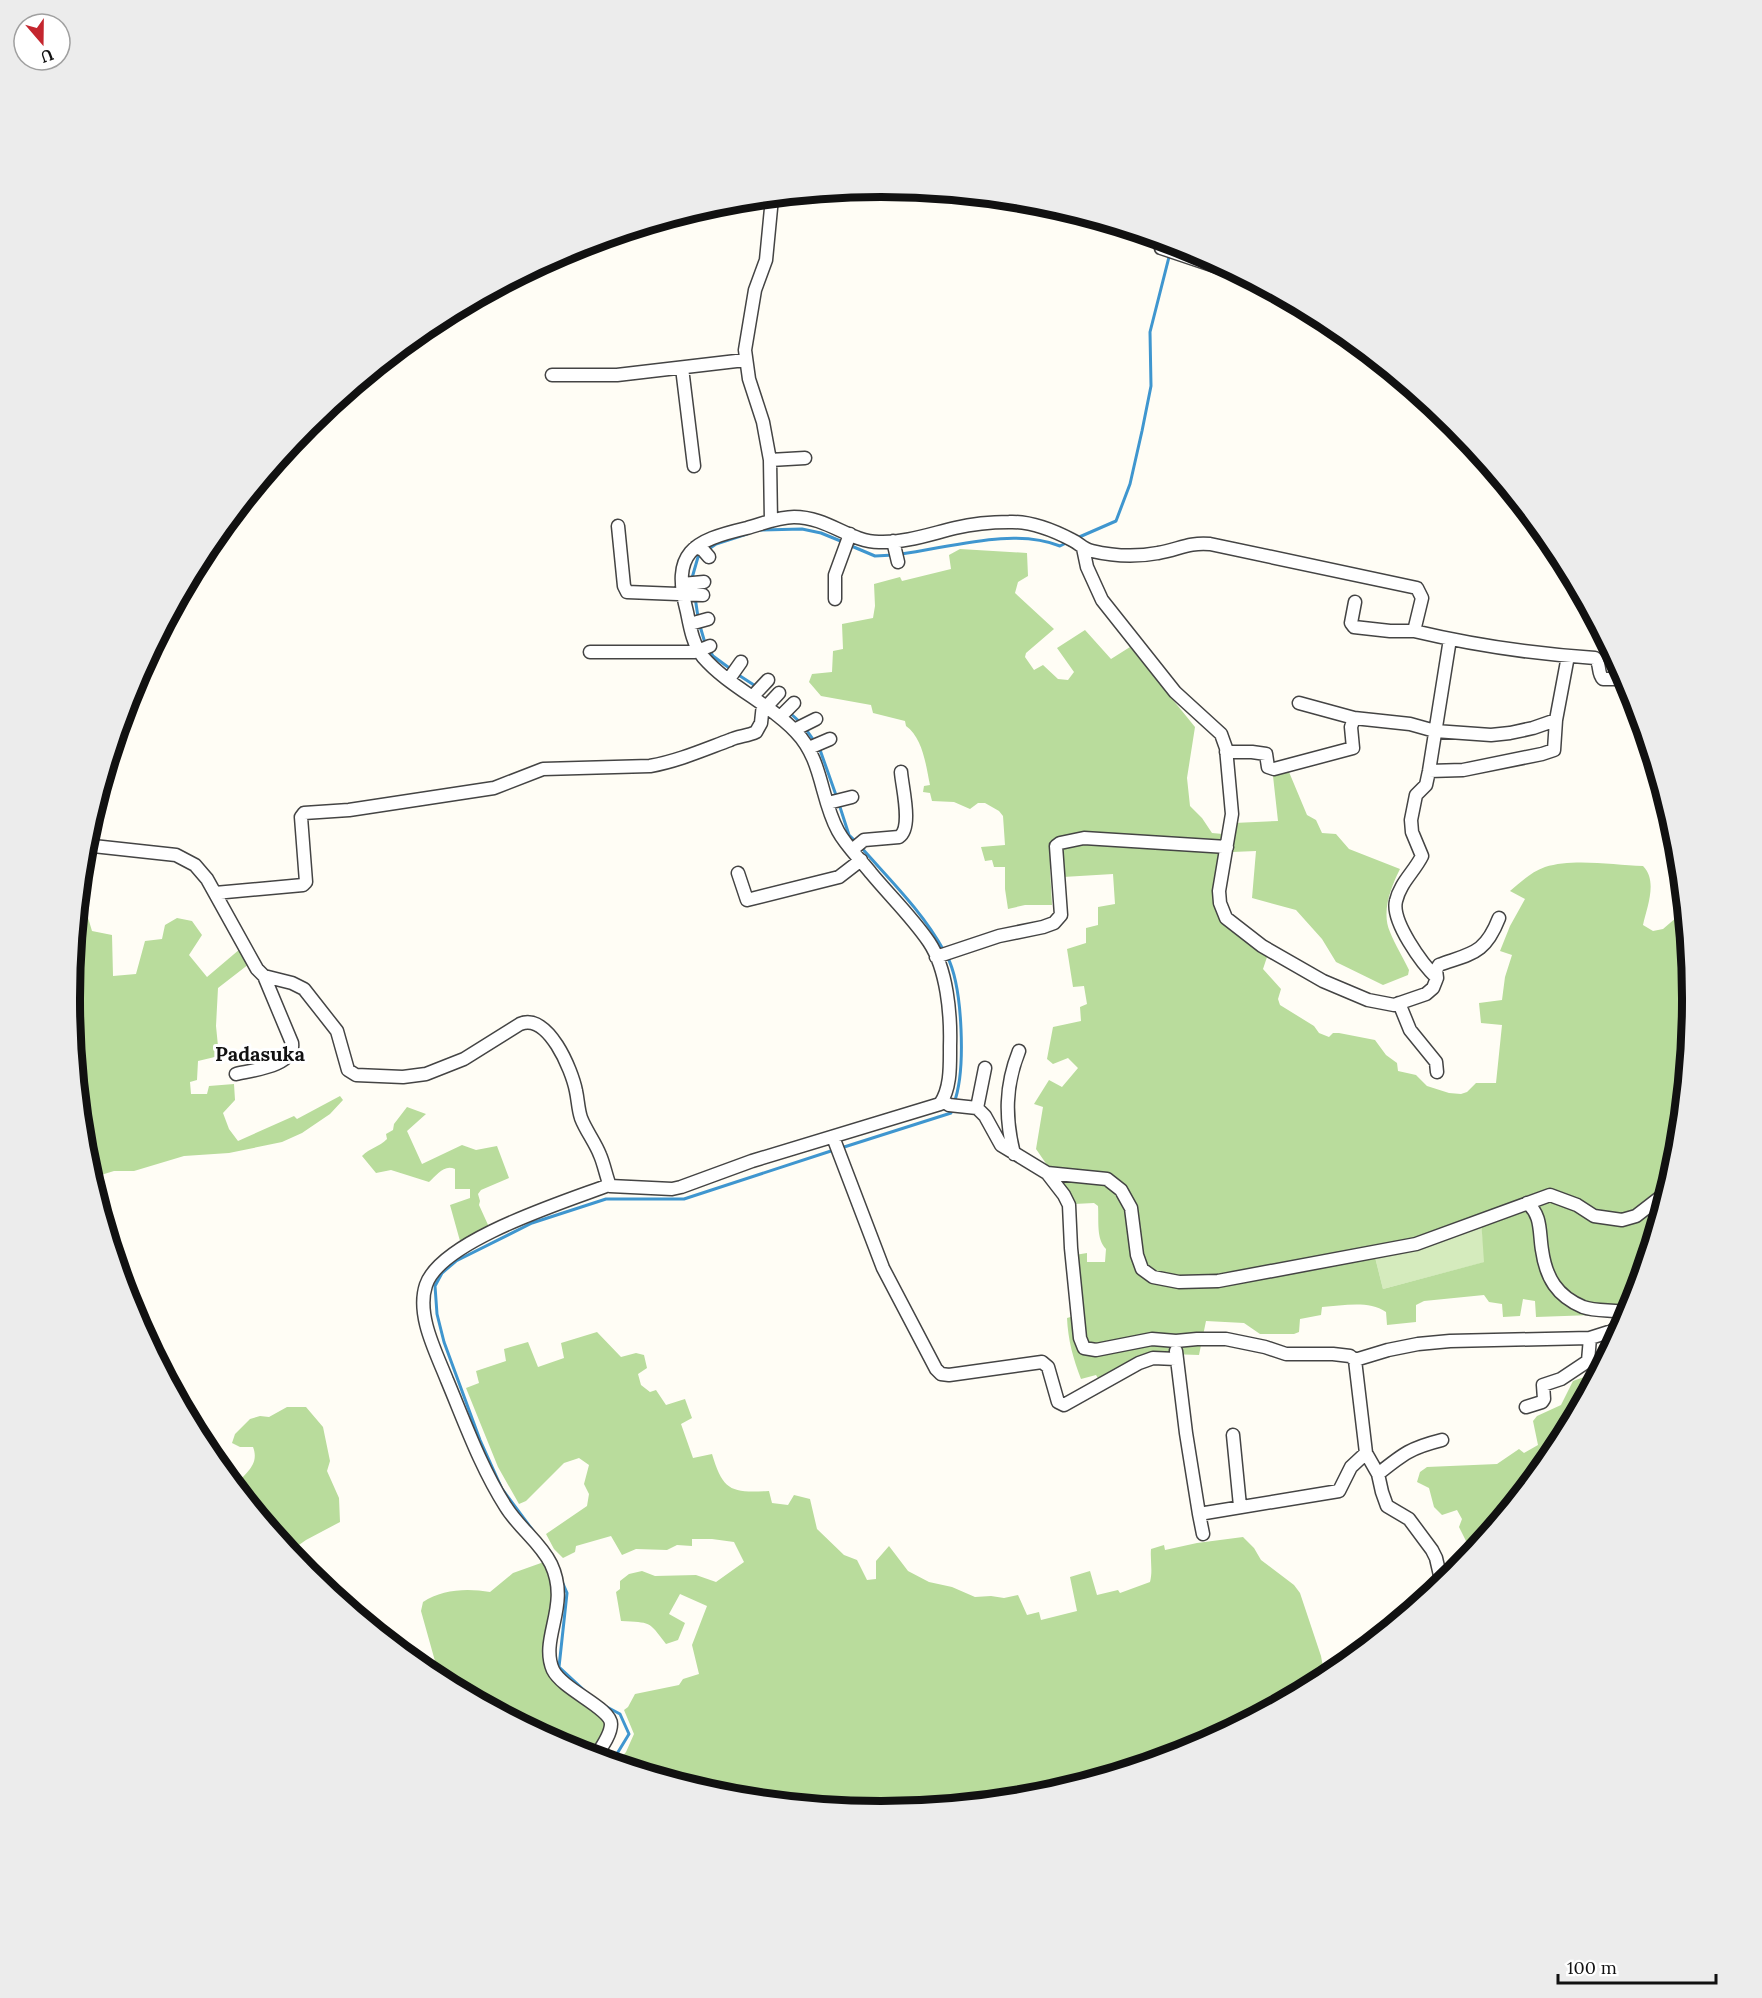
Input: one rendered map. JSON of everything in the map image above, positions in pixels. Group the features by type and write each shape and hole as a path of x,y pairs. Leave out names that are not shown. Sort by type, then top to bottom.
{"street":[{"path":"771,205 766,260 755,290 745,350 749,379 763,422 770,460 771,521"},
{"path":"552,375 617,375 745,360"},
{"path":"682,368 694,466"},
{"path":"770,460 805,458"},
{"path":"946,1103 951,1024 945,986 944,954 923,935 861,860 858,845 837,829 841,800 815,760 820,744 805,724 736,671 715,670 704,649 694,589 682,564 728,539 752,533 771,521 788,517 807,517 822,521 847,541 867,541 896,552 927,536 958,528 1009,521 1034,525 1064,536 1089,551 1138,555 1159,553 1196,543 1210,544 1417,588 1422,598 1414,631"},
{"path":"618,526 627,592 694,589"},
{"path":"835,598 836,576 847,541"},
{"path":"1081,546 1087,567 1102,600 1175,692 1221,734 1226,752 1232,814 1219,891 1220,903 1226,918 1262,946 1323,981 1368,1000 1389,1005 1426,994 1437,978 1436,970 1439,965 1475,953 1485,944 1499,918"},
{"path":"1355,602 1352,622 1354,627 1414,631 1450,639 1595,658 1598,660 1600,675 1603,679 1615,680"},
{"path":"1437,978 1428,970 1399,922 1395,903 1402,884 1422,856 1412,832 1411,820 1416,795 1425,785 1429,771 1450,639"},
{"path":"590,652 704,649"},
{"path":"1429,771 1463,770 1554,750 1556,720 1568,656"},
{"path":"215,893 303,885 306,882 301,817 304,813 349,810 494,788 543,769 663,764 756,732 761,723 767,695"},
{"path":"1299,703 1354,718 1410,724 1435,731 1491,735 1533,728 1556,720"},
{"path":"1226,752 1266,754 1268,766 1274,769 1353,748 1351,727 1354,718"},
{"path":"858,845 899,837 904,832 907,825 901,772"},
{"path":"944,954 999,936 1043,927 1058,919 1061,915 1060,888 1055,854 1056,846 1060,843 1084,838 1227,847"},
{"path":"95,845 185,858 201,871 215,893 257,969 264,976 293,1050 291,1054 272,1066 236,1074"},
{"path":"738,873 746,899 749,899 839,877 861,860"},
{"path":"264,976 292,982 304,989 337,1031 348,1070 356,1075 403,1077 426,1074 464,1059 520,1024 530,1021 535,1023 548,1034 565,1059 576,1091 580,1116 600,1155 609,1185"},
{"path":"1399,1003 1410,1030 1436,1062 1437,1072"},
{"path":"1014,1154 1008,1118 1008,1090 1019,1052"},
{"path":"977,1108 985,1068"},
{"path":"600,1749 608,1734 611,1721 599,1707 565,1685 553,1669 549,1652 559,1593 552,1566 507,1508 473,1443 434,1346 423,1312 426,1284 433,1272 450,1255 507,1225 609,1185 672,1189 681,1187 752,1161 834,1139 940,1104 977,1108 985,1116 1001,1145 1047,1173 1059,1186 1069,1205 1080,1338 1084,1348 1096,1350 1152,1339 1176,1341 1226,1339 1286,1354 1333,1354 1350,1356 1355,1360 1366,1453 1378,1474 1387,1506 1409,1519 1432,1550 1440,1574"},
{"path":"834,1139 883,1268 936,1369 941,1374 949,1376 1042,1362 1048,1367 1058,1402 1064,1405 1139,1363 1153,1358 1176,1359"},
{"path":"1047,1173 1107,1179 1121,1190 1131,1208 1137,1255 1142,1269 1153,1277 1179,1282 1218,1281 1416,1244 1550,1196 1577,1205 1594,1216 1622,1221 1636,1216 1656,1200"},
{"path":"1527,1203 1534,1209 1540,1228 1542,1252 1551,1282 1560,1294 1586,1308 1619,1310"},
{"path":"1355,1360 1418,1344 1450,1341 1590,1338 1609,1332"},
{"path":"1526,1407 1542,1402 1544,1399 1543,1384 1561,1379 1588,1361 1590,1338"},
{"path":"1176,1341 1176,1359 1186,1433 1203,1534"},
{"path":"1233,1435 1240,1506"},
{"path":"1378,1474 1415,1447 1442,1440"},
{"path":"1199,1514 1339,1491 1351,1467 1366,1453"}],"green space":[{"path":"960,549 1027,553 1028,576 1018,582 1015,593 1054,629 1026,653 1025,657 1034,670 1043,665 1058,679 1068,680 1074,672 1057,648 1085,630 1111,659 1130,647 1195,727 1187,778 1190,806 1212,833 1223,834 1213,900 1223,924 1267,957 1263,969 1281,989 1278,999 1280,1005 1314,1026 1319,1033 1329,1037 1333,1033 1339,1033 1375,1040 1386,1055 1397,1063 1398,1071 1416,1075 1427,1086 1461,1094 1467,1092 1476,1083 1496,1083 1502,1025 1481,1023 1479,1003 1502,1000 1505,977 1512,955 1500,951 1510,926 1525,899 1510,891 1531,874 1556,864 1594,863 1643,866 1650,879 1651,887 1643,925 1653,931 1663,929 1678,916 1681,947 1681,1051 1676,1104 1655,1206 1640,1257 1617,1314 1536,1317 1535,1301 1523,1299 1520,1316 1503,1317 1502,1304 1489,1302 1484,1295 1424,1301 1416,1305 1416,1322 1387,1325 1386,1312 1379,1308 1355,1305 1322,1307 1321,1315 1300,1319 1299,1332 1294,1334 1260,1334 1244,1323 1206,1321 1199,1355 1169,1354 1099,1380 1096,1375 1081,1379 1071,1349 1067,1318 1074,1316 1069,1256 1087,1253 1087,1262 1105,1262 1106,1249 1099,1235 1098,1206 1094,1203 1074,1204 1036,1149 1043,1107 1034,1104 1049,1080 1062,1087 1078,1068 1068,1058 1053,1064 1047,1059 1053,1027 1081,1021 1080,1007 1087,1004 1084,986 1073,987 1067,949 1086,943 1086,928 1098,925 1098,907 1115,904 1113,874 1063,877 1063,868 1050,869 1052,905 1025,905 1008,909 1005,867 994,867 992,860 985,861 981,847 1005,845 1003,816 999,811 985,803 978,803 970,809 954,802 932,801 930,793 923,792 924,786 930,785 923,753 905,721 873,713 871,705 821,696 809,682 812,674 832,672 833,651 843,649 842,624 873,618 874,584 900,577 902,581 951,569 949,555","holes":["1481,1219 1484,1262 1383,1289 1374,1253"]},
{"path":"1289,772 1307,815 1316,820 1322,833 1336,834 1349,849 1400,869 1391,892 1386,916 1392,937 1409,970 1408,975 1383,985 1336,962 1322,939 1296,910 1252,898 1256,851 1232,852 1234,823 1278,821 1273,776"},
{"path":"84,911 92,931 112,935 113,976 136,974 145,941 162,939 165,925 177,918 192,921 202,935 189,955 207,977 240,949 249,964 218,988 216,1026 219,1056 198,1061 197,1080 190,1082 191,1094 207,1094 209,1086 234,1084 235,1100 223,1113 229,1129 238,1141 294,1116 297,1119 340,1096 343,1100 330,1114 302,1133 282,1142 229,1153 184,1156 134,1171 114,1171 100,1175 86,1104 81,1051 81,947"},
{"path":"407,1107 426,1114 407,1131 422,1164 462,1145 476,1150 497,1146 509,1178 481,1190 478,1194 479,1205 489,1227 460,1241 450,1205 470,1198 470,1189 455,1189 455,1169 444,1169 429,1182 391,1170 376,1173 362,1156 387,1139 386,1134 393,1130 394,1124"},
{"path":"1481,1219 1485,1262 1383,1289 1374,1253"},
{"path":"597,1332 621,1357 636,1353 644,1355 647,1368 638,1374 641,1385 650,1392 656,1390 666,1405 685,1399 692,1418 681,1424 693,1458 712,1454 720,1476 730,1487 746,1491 769,1491 772,1503 788,1505 794,1495 810,1499 817,1529 844,1555 857,1560 867,1580 876,1579 876,1561 889,1546 908,1571 929,1582 952,1587 975,1597 1004,1598 1018,1595 1027,1615 1039,1612 1041,1620 1077,1611 1070,1577 1090,1571 1097,1595 1118,1590 1120,1593 1150,1582 1151,1549 1164,1545 1165,1550 1243,1537 1254,1548 1261,1560 1294,1585 1300,1593 1323,1667 1282,1693 1235,1718 1139,1758 1037,1785 986,1794 881,1801 776,1794 674,1773 622,1757 634,1734 624,1710 635,1694 679,1685 683,1679 699,1674 692,1645 707,1606 680,1594 669,1614 685,1623 678,1640 666,1644 648,1624 621,1621 616,1592 620,1589 620,1581 629,1574 642,1571 655,1576 696,1575 716,1582 744,1562 734,1542 712,1539 692,1539 692,1546 677,1545 667,1550 636,1549 622,1555 611,1536 576,1546 575,1552 563,1558 554,1549 546,1534 587,1506 589,1494 584,1484 589,1465 579,1458 564,1463 526,1501 519,1504 498,1467 466,1388 479,1383 476,1371 506,1361 504,1349 528,1342 538,1367 564,1358 561,1343"},
{"path":"1588,1376 1547,1444 1517,1487 1468,1545 1459,1527 1462,1519 1457,1510 1442,1515 1434,1507 1429,1488 1417,1482 1420,1472 1427,1467 1497,1464 1519,1449 1524,1453 1538,1445 1533,1421 1537,1416 1561,1405 1573,1381"},
{"path":"287,1407 306,1407 323,1427 330,1461 327,1471 339,1498 340,1522 296,1547 240,1480 255,1459 253,1447 240,1447 232,1443 235,1434 250,1419 260,1416 269,1417"},
{"path":"544,1563 553,1581 550,1671 596,1710 607,1726 596,1747 527,1718 480,1693 436,1665 421,1611 423,1602 447,1592 473,1590 490,1592 513,1573"}],"waterway":[{"path":"1077,538 1116,521 1130,484 1151,386 1150,332 1170,253"},
{"path":"759,530 802,529 821,533 843,542"},
{"path":"706,551 716,544 747,534"},
{"path":"901,554 1001,539 1022,538 1060,546 1068,542"},
{"path":"849,545 875,556 894,555"},
{"path":"692,578 698,557 701,555"},
{"path":"695,597 698,617"},
{"path":"700,626 705,643"},
{"path":"710,651 713,656 732,670"},
{"path":"737,674 757,687"},
{"path":"790,713 801,723"},
{"path":"805,728 815,742"},
{"path":"819,747 837,798"},
{"path":"839,804 849,835 855,841"},
{"path":"860,846 916,909 944,951"},
{"path":"947,956 957,988 961,1029 960,1071 954,1103"},
{"path":"841,1148 951,1113 952,1109"},
{"path":"534,1532 502,1489 480,1440 444,1342 437,1314 435,1286 442,1273 456,1261 532,1223 606,1199 684,1199 834,1150"},
{"path":"561,1579 567,1593 559,1667 586,1692"},
{"path":"605,1706 620,1714 629,1734 616,1755"}],"district":[{"name":"Padasuka","path":"260,1054"}]}
